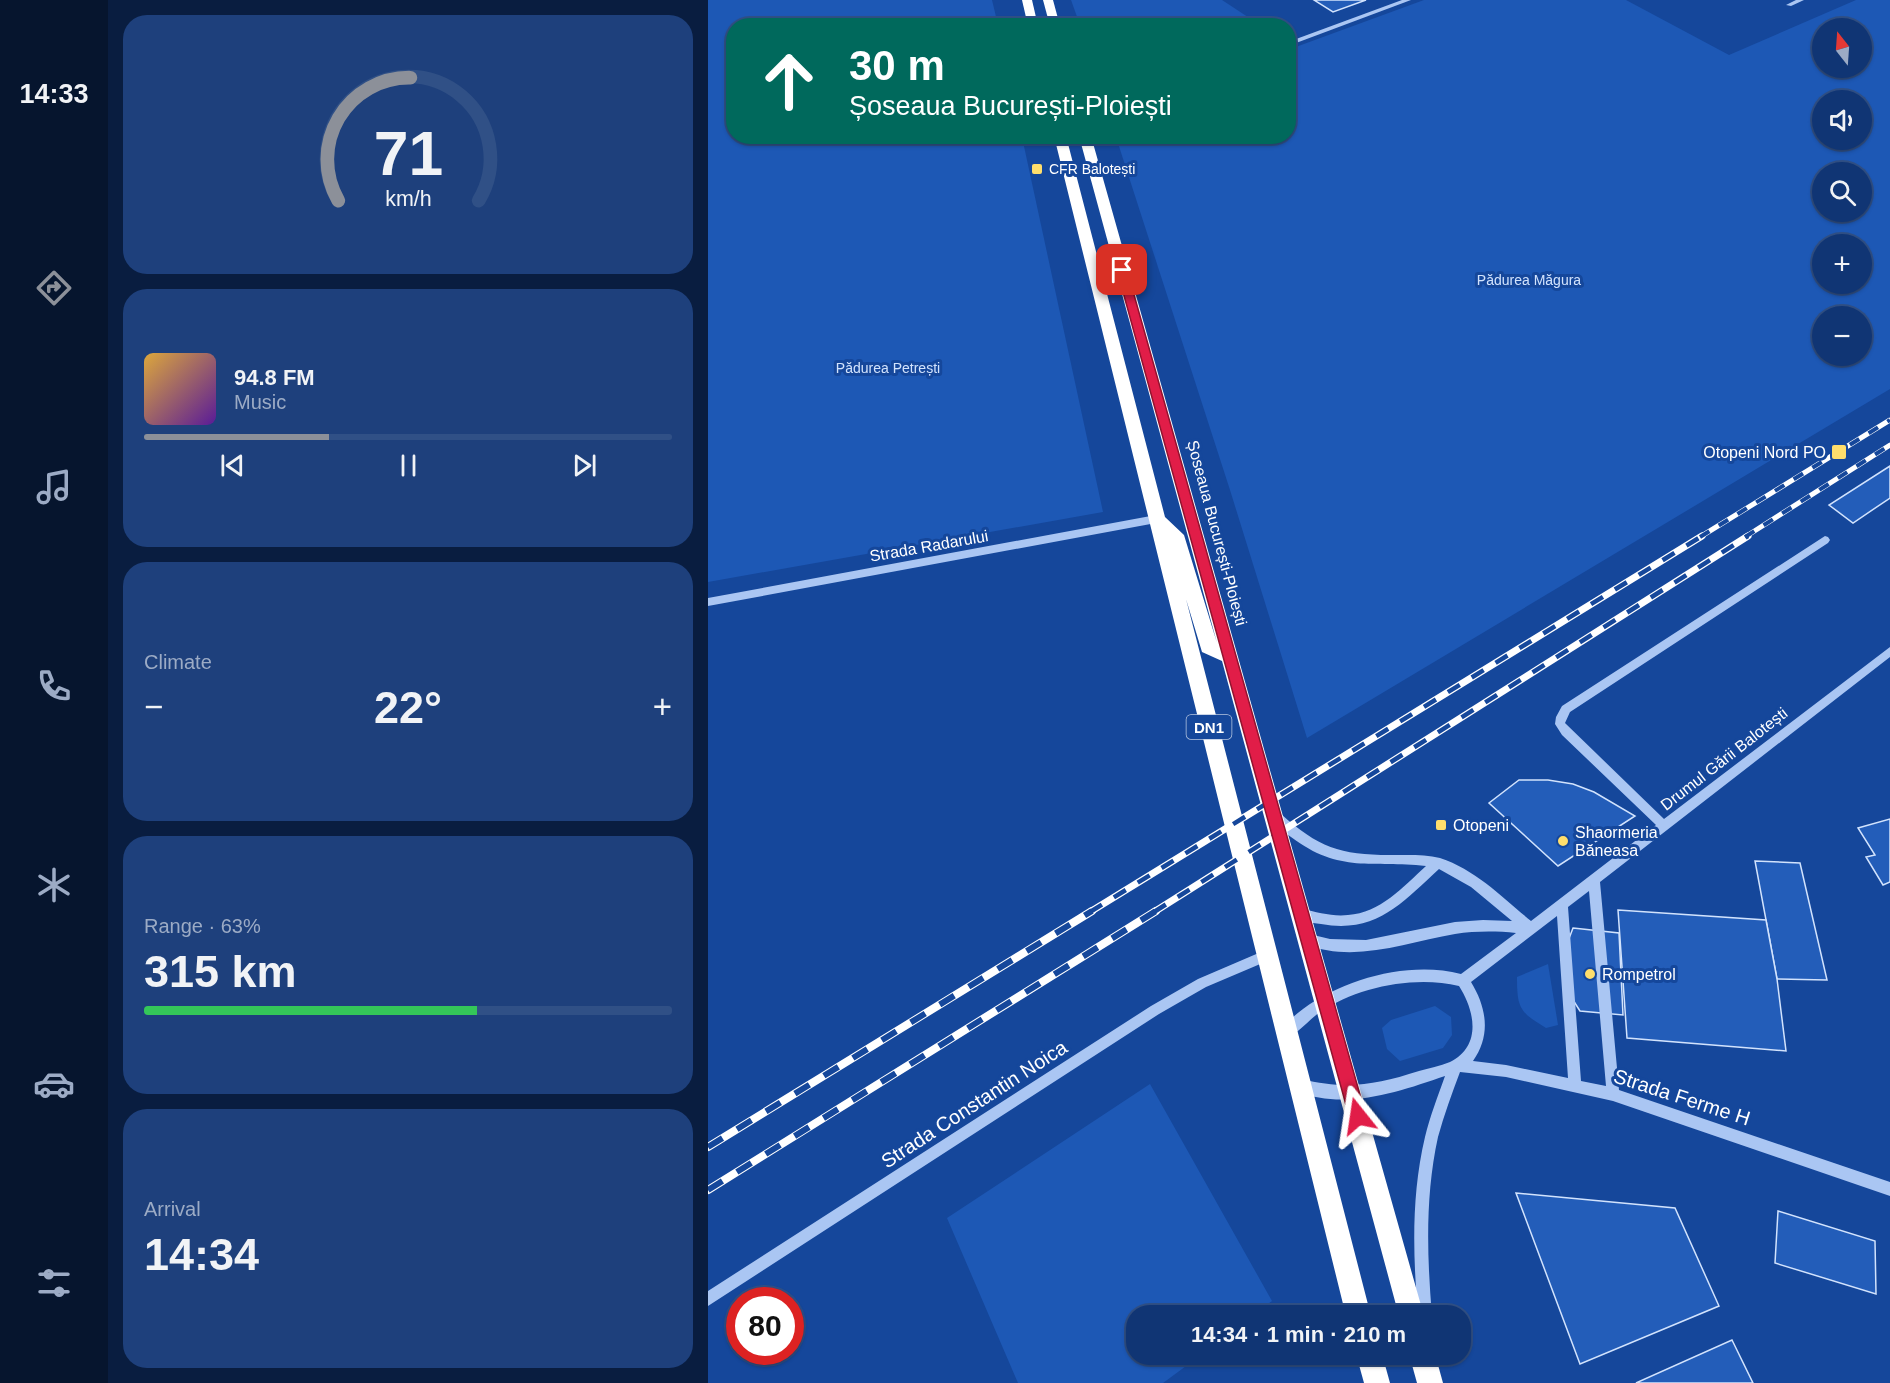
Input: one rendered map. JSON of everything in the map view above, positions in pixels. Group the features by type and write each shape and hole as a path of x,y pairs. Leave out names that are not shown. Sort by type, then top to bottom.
{"highway":[{"path":"1027,0 1031,18"},
{"path":"1048,0 1053,18"},
{"name":"DN1","path":"1062,144 1356,1305"},
{"name":"Șoseaua București-Ploiești","path":"1087,144 1309,940"},
{"path":"1156,519 1176,535 1208,647 1229,656"},
{"name":"DN1","path":"1309,940 1409,1305"},
{"path":"1372,1365 1377,1383"},
{"path":"1425,1365 1431,1383"}],"street":[{"path":"1296,41 1408,0"},
{"path":"1789,5 1801,0"},
{"name":"Strada Radarului","path":"708,602 1156,519"},
{"path":"1664,826 1566,732 1560,724 1561,717 1566,710 1825,540"},
{"name":"Drumul Gării Balotești","path":"1463,981 1890,651"},
{"path":"1272,813 1296,836 1322,852 1348,860 1416,859 1438,863 1457,870 1530,928"},
{"path":"1302,915 1348,921 1368,916 1387,907 1438,863"},
{"path":"1594,879 1613,1094"},
{"path":"1562,903 1575,1084"},
{"path":"1309,940 1329,946 1366,948 1475,926 1530,928"},
{"name":"Strada Constantin Noica","path":"708,1299 1155,1010 1211,979 1268,955"},
{"path":"1287,1032 1311,1009 1326,1000 1382,982 1408,977 1438,975 1463,981 1473,994 1479,1010 1478,1041 1470,1056 1456,1065 1374,1091 1352,1094 1322,1092 1301,1086"},
{"path":"1424,1305 1421,1252 1425,1178 1440,1109 1456,1065"},
{"name":"Strada Ferme H","path":"1456,1065 1506,1071 1613,1094 1890,1189"},
{"path":"1430,1365 1431,1383"}],"green space":[{"name":"Pădurea Petrești","path":"708,0 992,0 996,18 726,18 726,144 1024,144 1103,512 708,582"},
{"path":"1071,0 1222,0 1249,18 1077,18"},
{"name":"Pădurea Măgura","path":"1424,0 1626,0 1729,55 1812,19 1812,78 1872,78 1872,18 1814,18 1856,0 1890,0 1890,389 1307,738 1118,144 1296,144 1296,47"},
{"path":"1548,964 1558,1025 1546,1028 1530,1018 1519,1003 1517,977"},
{"path":"1435,1006 1451,1017 1452,1035 1443,1048 1400,1061 1387,1049 1382,1028 1391,1020"},
{"path":"1150,1084 1272,1301 1266,1305 1126,1305 1126,1365 1187,1365 1163,1383 1018,1383 947,1218"}],"building":[{"path":"1314,0 1366,0 1333,12"},
{"name":"Otopeni Nord PO","path":"1890,466 1890,498 1853,523 1829,505"},
{"name":"Shaormeria Băneasa","path":"1519,780 1548,780 1573,784 1594,792 1635,816 1558,866 1489,803"},
{"path":"1890,819 1890,882 1883,885 1866,857 1875,855 1858,828"},
{"path":"1755,861 1800,863 1827,980 1777,979"},
{"path":"1618,910 1766,920 1777,979 1786,1051 1627,1038"},
{"path":"1573,928 1619,933 1623,1015 1580,1011 1566,989 1562,957"},
{"path":"1516,1193 1675,1208 1719,1306 1580,1364"},
{"path":"1778,1211 1875,1241 1876,1294 1775,1263"},
{"path":"1732,1340 1753,1383 1636,1383"}],"railway":[{"path":"1700,537 1890,420"},
{"path":"1745,537 1890,445"},
{"path":"1090,912 1702,536"},
{"path":"1154,912 1748,536"},
{"path":"708,1147 1092,911"},
{"path":"708,1190 1156,911"}],"place":[{"name":"CFR Balotești","path":"1037,169"},
{"name":"Otopeni Nord PO","path":"1839,452"},
{"name":"Otopeni","path":"1441,825"},
{"name":"Shaormeria Băneasa","path":"1563,841"},
{"name":"Rompetrol","path":"1590,974"}],"route":[{"path":"1122,270 1358,1116"}]}
